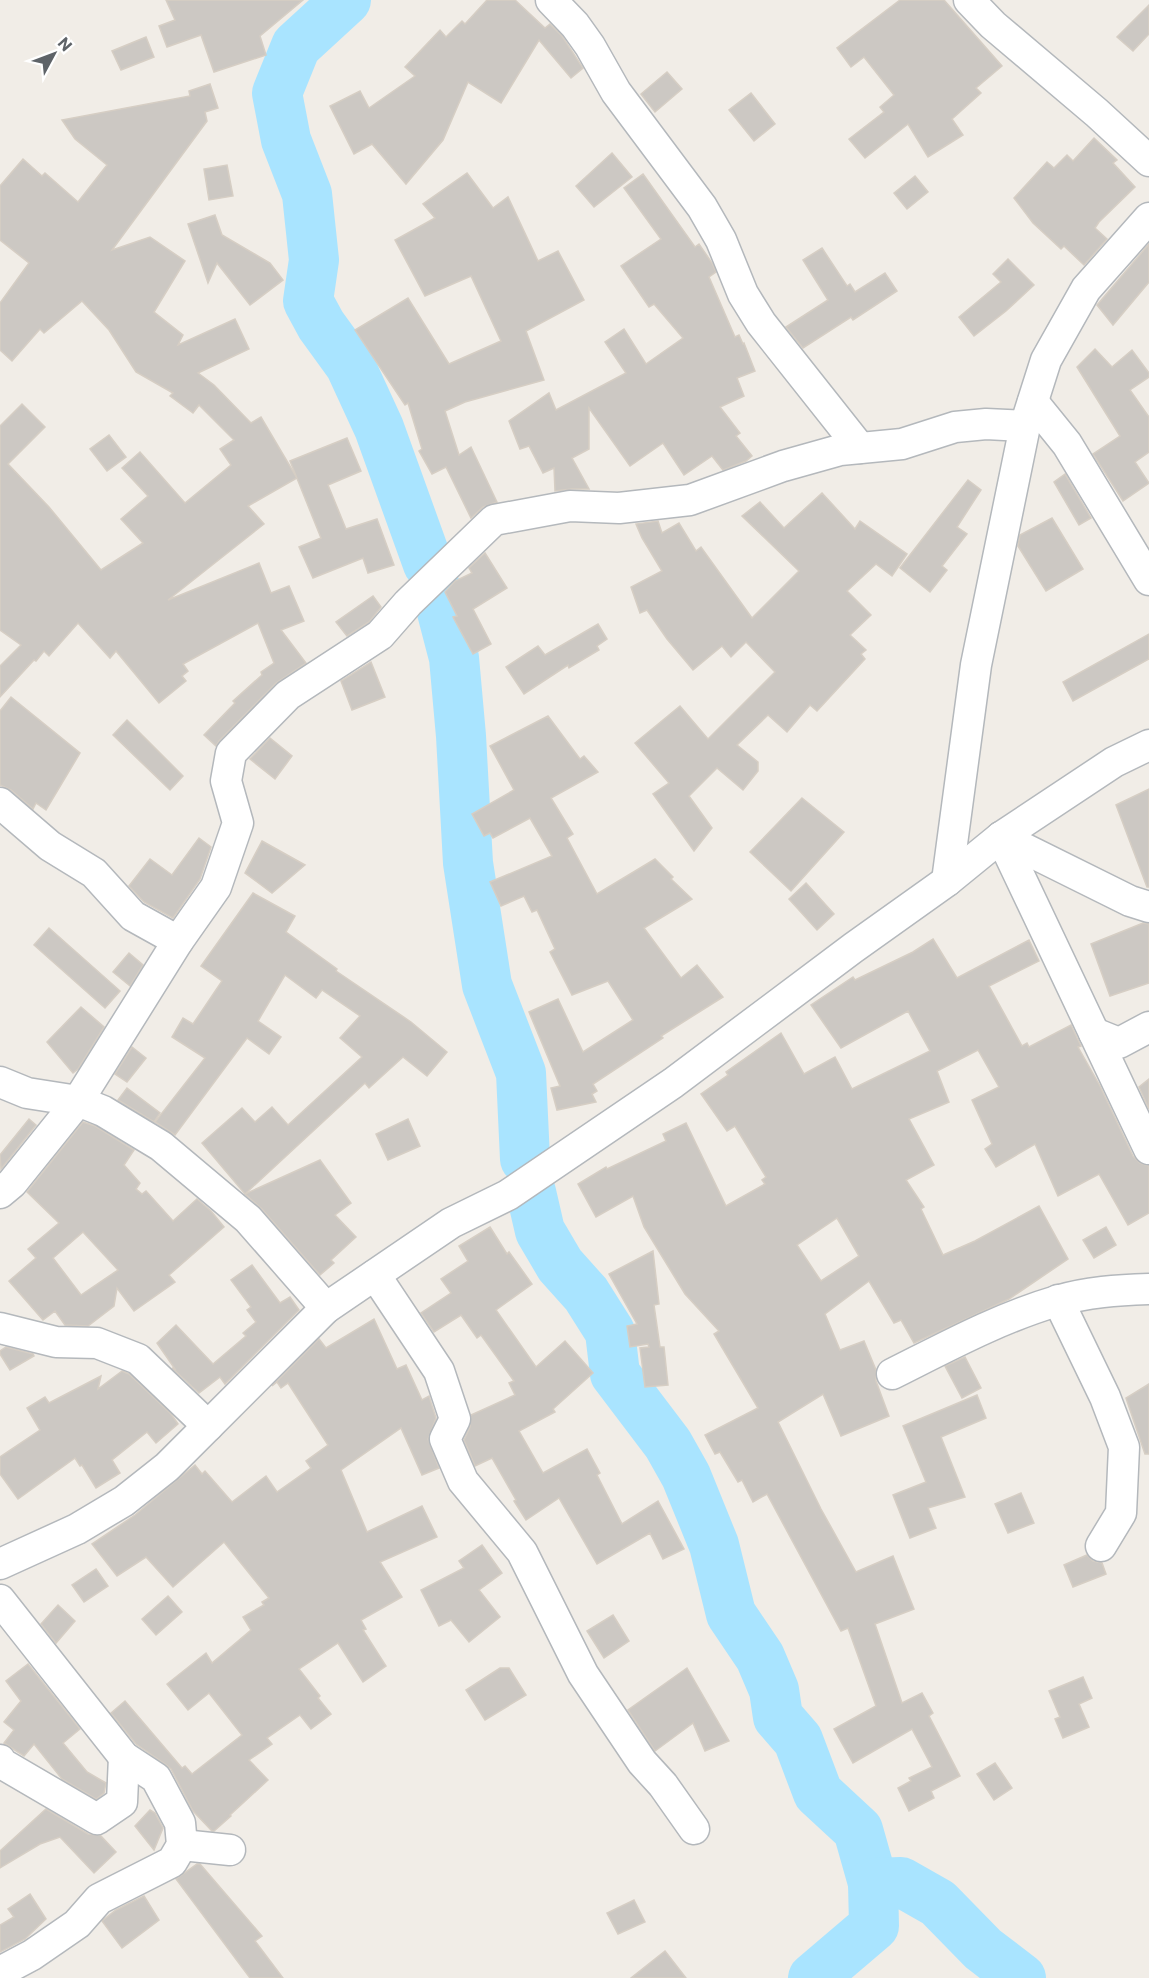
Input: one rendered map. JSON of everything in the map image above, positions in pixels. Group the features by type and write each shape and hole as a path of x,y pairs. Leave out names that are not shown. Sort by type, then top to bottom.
{"street":[{"path":"551,0 580,32 616,92 702,207 721,240 743,294 761,323 860,448"},
{"path":"969,0 993,25 1097,112 1149,161"},
{"path":"947,881 976,665 1029,414 1046,360 1086,289 1149,218"},
{"path":"0,1193 12,1183 78,1101 177,941 216,887 238,823 226,781 231,753 288,695 380,635 408,603 494,520 570,506 619,508 690,500 783,466 840,450 902,444 955,427 986,424 1029,414"},
{"path":"1029,414 1067,444 1149,580"},
{"path":"0,1564 77,1529 124,1501 167,1467 326,1308 452,1223 508,1195 673,1083 853,948 947,881 1001,837 1114,762 1149,745"},
{"path":"0,802 50,846 94,873 133,916 177,941"},
{"path":"1001,837 1130,902 1149,907"},
{"path":"1001,837 1149,1149"},
{"path":"1094,1033 1119,1043 1149,1027"},
{"path":"0,1082 27,1093 78,1101 103,1111 161,1146 248,1220 326,1308"},
{"path":"375,1275 439,1371 454,1419 445,1439 463,1481 522,1552 583,1674 642,1762 663,1785 694,1829"},
{"path":"892,1374 976,1331 1058,1300 1111,1290 1149,1289"},
{"path":"1058,1300 1105,1397 1124,1447 1121,1513 1101,1546"},
{"path":"0,1328 56,1342 97,1343 138,1359 208,1426"},
{"path":"0,1602 124,1757 156,1778 180,1823 182,1845 172,1862 99,1899 77,1924 32,1955 0,1972"},
{"path":"0,1760 1,1763 97,1820 122,1802 124,1757"},
{"path":"182,1845 230,1850"}],"building":[{"path":"166,0 303,0 260,36 266,55 214,72 201,35 167,47 159,26 175,20"},
{"path":"487,0 515,0 545,28 550,24 562,36 583,68 571,78 539,40 501,103 468,82 443,140 406,184 372,144 354,154 330,106 360,91 369,108 415,76 405,67 440,30 446,37 462,21 465,24"},
{"path":"900,0 944,0 1002,66 976,88 981,93 952,119 963,135 928,157 908,124 865,158 849,139 884,112 880,107 894,95 864,57 851,67 837,48"},
{"path":"1149,5 1149,34 1133,51 1117,37"},
{"path":"146,37 154,57 121,70 112,51"},
{"path":"667,72 682,89 655,112 641,94"},
{"path":"210,84 218,108 205,112 207,121 112,250 150,237 185,261 154,312 183,335 178,345 235,319 249,349 198,373 214,385 251,423 261,417 297,478 248,506 264,524 168,600 259,563 271,593 289,586 304,621 281,630 306,663 276,683 216,746 204,735 235,703 233,701 262,675 261,672 274,663 258,623 183,664 188,671 182,676 186,681 159,703 116,651 110,658 78,623 49,656 44,651 0,697 0,666 21,645 0,630 0,426 22,404 45,427 8,464 49,507 101,570 143,543 121,519 148,496 122,468 140,452 185,503 231,465 220,449 234,440 199,405 193,413 170,396 173,393 136,372 109,330 82,301 44,333 40,329 12,361 0,350 0,303 29,263 0,240 0,186 23,159 42,176 45,173 78,202 107,165 75,139 62,120 190,96 189,91"},
{"path":"751,93 775,124 754,141 729,110"},
{"path":"1094,138 1117,160 1113,163 1135,187 1095,228 1107,239 1084,265 1064,246 1061,249 1033,223 1014,198 1047,162 1054,168 1067,155 1073,161"},
{"path":"612,153 632,177 594,207 576,186"},
{"path":"227,165 233,196 209,200 204,169"},
{"path":"467,173 493,208 508,197 538,261 558,251 584,300 526,331 544,380 465,402 445,411 459,455 471,447 497,502 483,507 471,518 446,467 432,474 419,451 422,449 408,403 405,405 355,330 408,298 449,364 501,341 471,276 425,296 395,240 435,218 423,204"},
{"path":"643,174 695,247 699,244 712,263 716,272 709,277 735,337 739,335 744,343 755,371 737,378 744,396 720,407 740,433 736,436 752,456 746,461 723,470 712,456 684,475 663,443 630,466 589,408 589,449 572,458 589,489 555,491 554,468 543,473 529,446 520,449 509,421 549,393 556,410 626,373 605,342 624,329 646,364 683,338 654,304 649,307 621,266 661,239 624,188"},
{"path":"915,176 928,192 907,209 894,193"},
{"path":"215,215 222,235 270,263 283,280 250,305 217,263 208,283 188,224"},
{"path":"1149,244 1149,282 1113,325 1097,305"},
{"path":"822,248 847,286 850,284 855,292 885,273 897,291 853,320 851,317 803,348 786,327 828,300 803,260"},
{"path":"1008,259 1034,285 974,336 959,317 1001,282 993,274"},
{"path":"1095,349 1112,367 1132,350 1149,373 1149,377 1130,390 1149,417 1149,452 1135,462 1149,483 1123,501 1093,454 1120,436 1077,367"},
{"path":"109,435 126,457 107,471 90,449"},
{"path":"347,438 361,471 328,485 346,529 377,519 394,565 368,573 363,558 313,578 299,547 321,538 290,461"},
{"path":"1065,474 1091,518 1079,525 1054,482"},
{"path":"968,480 981,490 957,527 967,534 942,566 947,570 930,592 900,568"},
{"path":"822,493 855,529 860,521 907,554 892,576 876,564 847,591 871,615 850,635 866,650 861,654 865,659 817,711 810,705 787,732 768,715 737,745 758,762 758,771 743,790 717,768 689,796 712,828 694,851 653,794 669,783 635,743 680,706 708,739 775,672 746,642 731,657 722,646 693,670 647,610 640,613 631,587 662,571 636,524 658,521 662,533 679,523 696,551 701,547 752,618 799,571 742,516 760,502 784,528"},
{"path":"1052,518 1083,569 1046,591 1018,546 1020,535"},
{"path":"485,553 507,588 473,609 491,644 473,654 453,617 457,616 445,592 455,581 472,573 469,568"},
{"path":"373,596 381,607 369,622 347,636 336,622"},
{"path":"598,624 607,639 597,646 599,650 569,668 568,665 524,694 506,667 538,646 545,655"},
{"path":"1149,634 1149,659 1073,701 1063,682"},
{"path":"371,662 385,697 352,710 341,681"},
{"path":"11,697 80,753 46,810 36,803 33,809 11,790 0,785 0,711"},
{"path":"548,716 580,759 584,756 598,772 551,798 573,834 567,838 597,894 655,859 673,877 671,879 692,899 644,928 681,978 697,965 723,997 661,1036 663,1038 593,1084 597,1091 592,1094 596,1102 557,1110 551,1088 560,1086 529,1012 558,999 583,1052 633,1020 608,981 572,995 550,952 555,949 537,910 532,912 524,896 501,906 490,882 552,856 530,818 493,838 490,833 484,836 472,814 514,790 490,746"},
{"path":"127,720 183,776 170,790 113,735"},
{"path":"270,738 292,756 275,779 250,759"},
{"path":"1149,789 1149,887 1147,887 1116,805"},
{"path":"802,798 844,832 791,891 750,852"},
{"path":"199,838 211,847 200,879 173,918 144,902 129,886 150,859 172,875"},
{"path":"262,841 305,865 272,893 245,873"},
{"path":"806,883 834,914 817,930 789,899"},
{"path":"253,893 295,916 286,932 337,969 336,971 411,1022 447,1052 427,1076 403,1057 369,1088 365,1083 245,1194 202,1143 242,1108 255,1122 272,1107 288,1125 362,1057 340,1038 360,1016 322,990 316,998 285,975 258,1021 281,1037 269,1054 247,1038 175,1135 155,1122 205,1058 172,1037 183,1018 193,1024 222,981 201,966"},
{"path":"1143,923 1149,924 1149,983 1110,996 1091,944"},
{"path":"49,928 120,991 105,1008 34,945"},
{"path":"933,939 957,978 1029,940 1039,961 989,986 1022,1046 1027,1043 1029,1047 1071,1025 1081,1046 1078,1047 1100,1086 1133,1156 1140,1163 1149,1166 1149,1213 1128,1225 1099,1174 1058,1196 1035,1144 996,1167 985,1149 992,1144 972,1100 999,1087 978,1050 937,1071 949,1102 909,1119 934,1165 906,1180 924,1207 921,1209 943,1255 975,1241 1039,1206 1068,1259 1009,1299 914,1343 901,1320 894,1323 869,1281 825,1314 840,1350 864,1341 876,1370 876,1381 889,1416 841,1436 823,1394 778,1422 821,1509 856,1572 893,1556 914,1609 875,1624 902,1703 922,1693 933,1713 929,1716 960,1776 931,1791 934,1798 909,1811 898,1788 911,1781 909,1778 932,1767 912,1729 853,1763 834,1729 876,1706 848,1628 841,1631 767,1494 753,1502 742,1480 738,1482 720,1452 715,1454 705,1435 758,1408 714,1334 719,1331 685,1294 644,1227 633,1196 596,1217 578,1184 606,1167 607,1169 666,1141 663,1134 686,1123 726,1206 765,1184 762,1180 766,1177 735,1126 727,1131 701,1094 728,1075 726,1072 781,1033 804,1074 835,1057 852,1089 930,1051 908,1011 841,1048 811,1005 853,977 855,980 913,952","holes":["837,1218 859,1256 821,1281 797,1245"]},
{"path":"129,953 143,965 130,986 113,972"},
{"path":"81,1007 104,1027 78,1069 73,1073 47,1042"},
{"path":"132,1047 146,1058 127,1082 115,1074"},
{"path":"1149,1079 1149,1109 1139,1087"},
{"path":"127,1088 160,1113 154,1122 118,1100"},
{"path":"29,1119 36,1125 1,1169 0,1155"},
{"path":"408,1119 420,1146 388,1160 376,1134"},
{"path":"83,1122 95,1126 134,1150 124,1165 140,1183 136,1189 142,1194 146,1191 173,1221 197,1199 224,1227 169,1275 175,1282 134,1311 117,1288 114,1306 88,1326 65,1325 55,1311 43,1320 9,1281 36,1258 28,1249 59,1223 27,1192","holes":["83,1232 118,1270 81,1295 53,1258"]},
{"path":"320,1160 351,1203 335,1215 356,1237 331,1260 334,1263 320,1275 261,1208 245,1194"},
{"path":"490,1227 507,1254 509,1252 532,1284 496,1310 536,1367 565,1341 593,1373 553,1409 555,1412 519,1431 543,1473 587,1449 600,1473 597,1475 622,1524 658,1501 684,1549 663,1559 650,1533 597,1564 559,1498 526,1520 492,1458 475,1466 464,1440 470,1427 471,1415 515,1395 509,1383 514,1381 481,1335 477,1338 461,1315 434,1332 421,1313 451,1293 441,1279 468,1261 459,1246"},
{"path":"1106,1227 1116,1245 1094,1258 1083,1240"},
{"path":"653,1251 659,1304 654,1305 660,1347 664,1347 668,1385 645,1387 640,1348 649,1347 648,1344 630,1347 627,1326 637,1324 609,1274"},
{"path":"252,1265 280,1303 290,1297 299,1310 225,1384 220,1377 199,1393 172,1368 175,1369 157,1343 176,1325 213,1364 246,1336 243,1333 256,1322 247,1310 251,1307 231,1280"},
{"path":"374,1319 397,1369 406,1365 422,1400 429,1396 436,1418 428,1439 439,1468 422,1475 401,1428 341,1470 367,1532 422,1506 437,1537 380,1562 402,1597 361,1620 366,1629 363,1630 386,1666 363,1682 338,1643 299,1669 331,1714 311,1729 300,1715 267,1738 272,1744 249,1760 268,1780 212,1831 193,1811 171,1769 136,1744 111,1713 125,1701 182,1768 185,1766 192,1774 242,1735 209,1693 188,1710 167,1684 206,1653 212,1663 251,1630 243,1617 264,1605 262,1602 269,1598 224,1542 173,1587 146,1557 117,1576 92,1544 135,1515 195,1465 202,1474 205,1471 232,1502 266,1476 277,1492 311,1468 306,1461 328,1445 288,1383 281,1388 277,1382 272,1386 319,1339 326,1348"},
{"path":"6,1347 34,1356 10,1370 0,1354 0,1351"},
{"path":"965,1357 981,1388 962,1398 945,1366"},
{"path":"122,1371 129,1374 171,1414 178,1424 156,1443 147,1432 112,1460 120,1473 96,1488 75,1458 18,1499 0,1474 0,1457 40,1430 27,1408 45,1397 49,1403 101,1376 98,1389"},
{"path":"1149,1384 1149,1454 1145,1454 1126,1398"},
{"path":"977,1395 986,1418 941,1437 965,1497 928,1508 936,1528 910,1538 893,1495 926,1482 903,1426"},
{"path":"1021,1493 1034,1523 1008,1533 995,1504"},
{"path":"482,1545 502,1573 479,1590 500,1617 469,1642 451,1620 439,1626 421,1590 464,1568 459,1561"},
{"path":"1087,1555 1093,1561 1102,1563 1106,1574 1073,1587 1064,1565"},
{"path":"96,1569 108,1586 84,1602 72,1585"},
{"path":"168,1596 182,1612 156,1635 142,1619"},
{"path":"58,1605 75,1621 56,1643 41,1624"},
{"path":"613,1615 629,1641 604,1658 587,1631"},
{"path":"28,1664 80,1729 63,1743 87,1772 106,1783 104,1793 96,1799 62,1779 34,1744 24,1756 4,1743 14,1730 4,1722 21,1701 6,1681"},
{"path":"500,1668 509,1668 526,1695 485,1720 466,1690"},
{"path":"687,1668 729,1741 705,1751 693,1723 655,1751 628,1710"},
{"path":"1083,1677 1092,1698 1079,1704 1089,1727 1063,1738 1055,1719 1060,1717 1049,1691"},
{"path":"995,1763 1012,1788 994,1800 977,1774"},
{"path":"46,1809 88,1834 100,1835 116,1852 94,1873 60,1837 40,1844 0,1868 0,1851"},
{"path":"150,1810 155,1813 163,1828 154,1850 135,1826"},
{"path":"200,1864 262,1936 255,1941 283,1978 250,1978 176,1879"},
{"path":"30,1894 46,1919 25,1939 0,1952 0,1925 14,1917 8,1909"},
{"path":"144,1896 159,1920 122,1948 102,1921 116,1910"},
{"path":"634,1900 645,1922 618,1934 607,1913"},
{"path":"665,1951 686,1978 631,1978"}],"waterway":[{"path":"346,0 296,46 277,93 286,140 307,194 314,260 308,301 321,325 350,365 379,428 428,564"},
{"path":"436,589 454,658 468,863 487,985 521,1073 525,1159"},
{"path":"531,1192 540,1231 560,1265 586,1294 610,1332 615,1374 668,1444 686,1476 714,1545 731,1614 760,1657 774,1690 778,1717 798,1740 818,1793 858,1830 873,1883"},
{"path":"813,1978 874,1926 873,1883 901,1882 938,1903 983,1949 1021,1978"}]}
